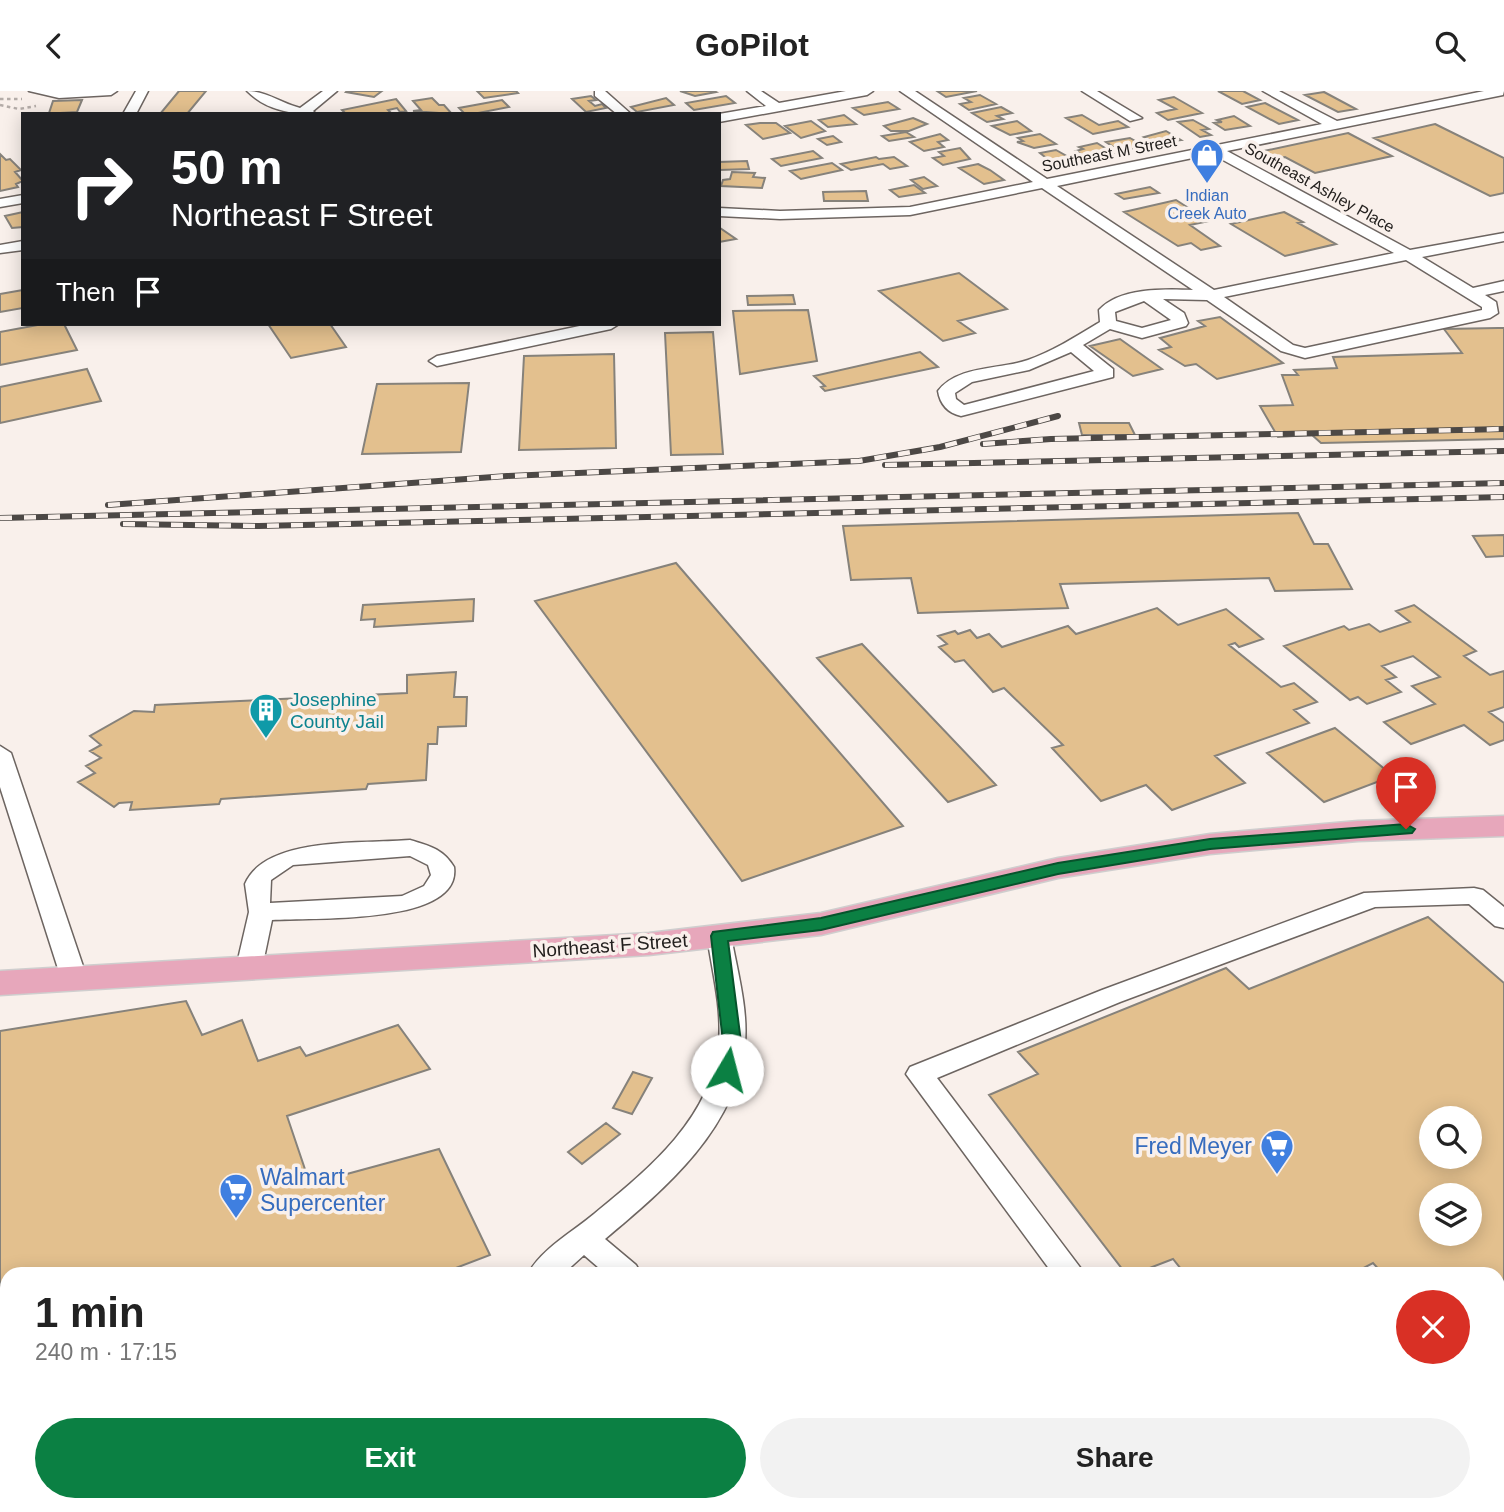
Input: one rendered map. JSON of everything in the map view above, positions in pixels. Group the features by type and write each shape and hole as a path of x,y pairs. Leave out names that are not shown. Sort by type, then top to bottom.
{"main road":[{"name":"Northeast F Street","path":"0,983 649,944 821,924 1058,869 1210,844 1358,831 1504,826"}],"street":[{"path":"37,96 111,91"},
{"path":"130,112 142,91"},
{"path":"253,91 263,100 275,105 307,112 331,91"},
{"path":"753,91 776,107"},
{"path":"721,118 867,91"},
{"path":"906,91 1287,348 1305,353 1490,313 1490,305 1471,293"},
{"path":"1088,91 1135,118"},
{"path":"1269,91 1335,125"},
{"name":"Southeast M Street","path":"721,212 780,215 909,211 1503,91"},
{"path":"600,93 623,112"},
{"name":"Southeast Ashley Place","path":"1215,150 1408,255 1471,293"},
{"path":"0,203 21,199"},
{"path":"1108,324 1107,310 1125,299 1146,295 1211,295 1504,237"},
{"path":"0,249 21,245"},
{"path":"1471,293 1504,286"},
{"path":"1072,345 1107,373 961,411 948,401 946,391 958,380 1032,363 1072,345 1108,324 1142,333 1180,323 1178,316 1146,295"},
{"path":"437,362 602,326"},
{"path":"1032,363 1060,385"},
{"path":"1,760 7,797 74,978"},
{"path":"249,968 261,912 255,897 260,873 273,863 289,857 410,848 428,851 440,860 444,868 438,887 408,903 261,912"},
{"path":"1065,1267 919,1074 1111,996 1373,899 1474,896 1504,920"},
{"path":"551,1267 661,1174 693,1138 710,1110 727,1070 732,1042 719,936"},
{"path":"583,1237 618,1267"}],"path":[{"path":"0,105 27,109 39,104 37,96"}],"building":[{"path":"179,91 206,91 189,112 162,112"},
{"path":"347,91 382,91 374,97 346,92"},
{"path":"477,91 516,91 518,93 484,98"},
{"path":"680,91 714,91 716,92 695,96"},
{"path":"937,91 977,91 946,97"},
{"path":"1218,91 1243,91 1260,100 1242,104"},
{"path":"1324,92 1356,109 1338,112 1305,95"},
{"path":"980,95 996,104 969,110 960,104 971,102 964,98"},
{"path":"591,96 596,100 589,101 595,106 602,104 606,108 586,112 572,99"},
{"path":"726,96 735,103 694,110 686,103"},
{"path":"1174,97 1202,113 1168,120 1157,113 1176,109 1159,100"},
{"path":"432,98 450,112 413,111 421,110 413,101"},
{"path":"666,98 674,105 637,112 631,107"},
{"path":"396,99 406,111 400,112 397,108 388,110 390,112 342,110"},
{"path":"82,100 77,112 49,112 53,101"},
{"path":"502,100 509,107 483,112 463,112 459,108"},
{"path":"888,102 899,109 864,115 853,108"},
{"path":"1265,103 1298,120 1279,124 1247,107"},
{"path":"1001,107 1012,113 997,116 1003,119 987,122 972,113"},
{"path":"844,115 856,124 828,127 819,120"},
{"path":"1082,115 1099,125 1118,121 1128,127 1093,134 1066,118"},
{"path":"1234,116 1250,126 1225,130 1214,123 1222,122 1217,120"},
{"path":"913,118 927,124 909,131 891,131 884,126"},
{"path":"1193,120 1209,129 1202,130 1211,135 1200,137 1178,122"},
{"path":"811,121 825,131 801,138 785,126"},
{"path":"1017,121 1031,131 1010,135 992,126"},
{"path":"776,123 790,133 763,139 746,125"},
{"path":"1435,124 1504,158 1504,193 1490,196 1374,138"},
{"path":"1166,131 1181,140 1155,143 1144,137"},
{"path":"906,132 914,137 889,141 882,136"},
{"path":"1348,133 1392,156 1315,173 1285,157 1272,159 1259,152"},
{"path":"940,134 948,140 938,142 944,147 924,151 910,142"},
{"path":"1040,134 1056,144 1034,148 1017,142 1023,141 1018,138"},
{"path":"833,136 841,142 827,145 818,139"},
{"path":"1130,138 1144,146 1121,152 1106,142"},
{"path":"1097,143 1113,153 1086,157 1076,151 1083,149 1079,147"},
{"path":"960,148 970,159 943,165 933,158 944,156 939,152"},
{"path":"1056,150 1079,163 1059,168 1040,153"},
{"path":"813,151 822,158 781,166 772,159"},
{"path":"0,154 21,170 15,172 21,182 16,184 18,187 0,191"},
{"path":"876,157 894,157 907,166 890,169 883,164 851,170 841,164"},
{"path":"747,161 749,169 721,170 721,162"},
{"path":"832,163 842,170 801,179 790,171"},
{"path":"978,164 1004,180 984,184 959,168"},
{"path":"732,172 755,173 753,177 765,178 762,188 721,186 723,180 730,179"},
{"path":"924,177 937,186 923,189 911,180"},
{"path":"914,185 925,193 899,197 890,190"},
{"path":"1150,187 1159,193 1124,199 1116,194"},
{"path":"866,191 868,201 824,201 823,192"},
{"path":"1176,200 1209,221 1190,225 1220,246 1201,250 1191,243 1178,246 1124,212"},
{"path":"21,212 21,227 12,228 5,216"},
{"path":"1284,212 1336,244 1285,256 1231,224"},
{"path":"721,229 736,239 721,242"},
{"path":"959,273 1007,309 958,321 975,333 943,341 879,291"},
{"path":"21,290 21,308 0,312 0,294"},
{"path":"793,295 795,304 748,305 747,296"},
{"path":"808,310 817,361 740,374 733,311"},
{"path":"1220,317 1283,363 1217,379 1196,364 1185,366 1159,350 1171,347 1160,338 1205,326 1198,321"},
{"path":"32,326 65,326 77,350 0,365 0,332"},
{"path":"269,326 331,326 346,347 291,358"},
{"path":"1504,328 1504,439 1321,443 1312,435 1278,437 1260,406 1293,405 1282,375 1298,375 1294,370 1337,368 1333,357 1462,353 1444,329"},
{"path":"713,332 723,454 671,455 665,333"},
{"path":"1120,339 1162,369 1133,376 1090,346"},
{"path":"920,352 938,367 825,391 821,387 825,386 814,376"},
{"path":"614,354 616,448 519,450 524,356"},
{"path":"87,369 101,401 0,423 0,387"},
{"path":"469,383 461,452 362,454 377,384"},
{"path":"1079,423 1129,423 1135,435 1082,435"},
{"path":"1298,513 1314,544 1328,544 1352,589 1275,591 1269,578 1060,584 1068,608 918,613 911,578 851,580 843,526"},
{"path":"1504,535 1504,556 1486,557 1473,536"},
{"path":"676,563 903,826 742,881 535,601"},
{"path":"474,599 473,621 374,627 375,619 361,620 363,605"},
{"path":"1414,605 1476,651 1464,656 1490,675 1504,671 1504,707 1489,712 1504,723 1504,740 1490,745 1464,725 1411,744 1384,722 1435,704 1412,686 1440,677 1413,656 1382,666 1396,677 1386,680 1401,692 1367,704 1358,697 1350,700 1284,646 1344,626 1349,630 1369,624 1380,632 1410,622 1396,611"},
{"path":"1157,608 1178,625 1226,609 1263,639 1239,647 1235,643 1229,645 1281,687 1294,683 1317,702 1294,710 1309,723 1215,756 1245,783 1172,810 1146,785 1101,801 1052,748 1063,745 1004,688 993,692 964,660 955,662 939,647 947,644 938,636 955,631 958,634 970,630 977,638 989,634 1002,647 1068,626 1076,634"},
{"path":"862,644 996,785 948,802 817,658"},
{"name":"Josephine County Jail","path":"456,672 454,697 467,697 466,726 438,727 437,744 428,744 426,780 368,784 366,789 221,799 219,804 130,810 132,802 119,803 114,807 78,782 95,773 86,766 101,758 90,751 101,745 90,736 134,711 154,712 155,705 407,693 407,675"},
{"path":"1335,728 1393,776 1324,802 1267,753"},
{"name":"Fred Meyer","path":"1428,917 1504,983 1504,1267 1377,1267 1373,1263 1365,1267 1179,1267 1173,1259 1152,1267 1121,1267 989,1095 1038,1074 1018,1052 1226,968 1249,989"},
{"name":"Walmart Supercenter","path":"186,1001 202,1035 242,1020 258,1061 300,1047 306,1056 398,1025 430,1069 287,1116 310,1184 439,1149 490,1255 458,1267 0,1267 0,1031"},
{"path":"633,1072 652,1078 632,1114 613,1108"},
{"path":"606,1123 620,1134 582,1164 568,1152"}],"railway":[{"path":"108,505 507,476 859,461 940,447 1058,416"},
{"path":"983,444 1051,439 1504,429"},
{"path":"885,465 1504,451"},
{"path":"0,518 1504,483"},
{"path":"123,524 259,526 1504,497"}],"place":[{"name":"Indian Creek Auto","path":"1207,185"},
{"name":"Josephine County Jail","path":"266,740"},
{"name":"Fred Meyer","path":"1277,1176"},
{"name":"Walmart Supercenter","path":"236,1220"}],"route":[{"path":"727,1070 732,1042 719,936 821,924 1058,869 1210,844 1406,829"}]}
